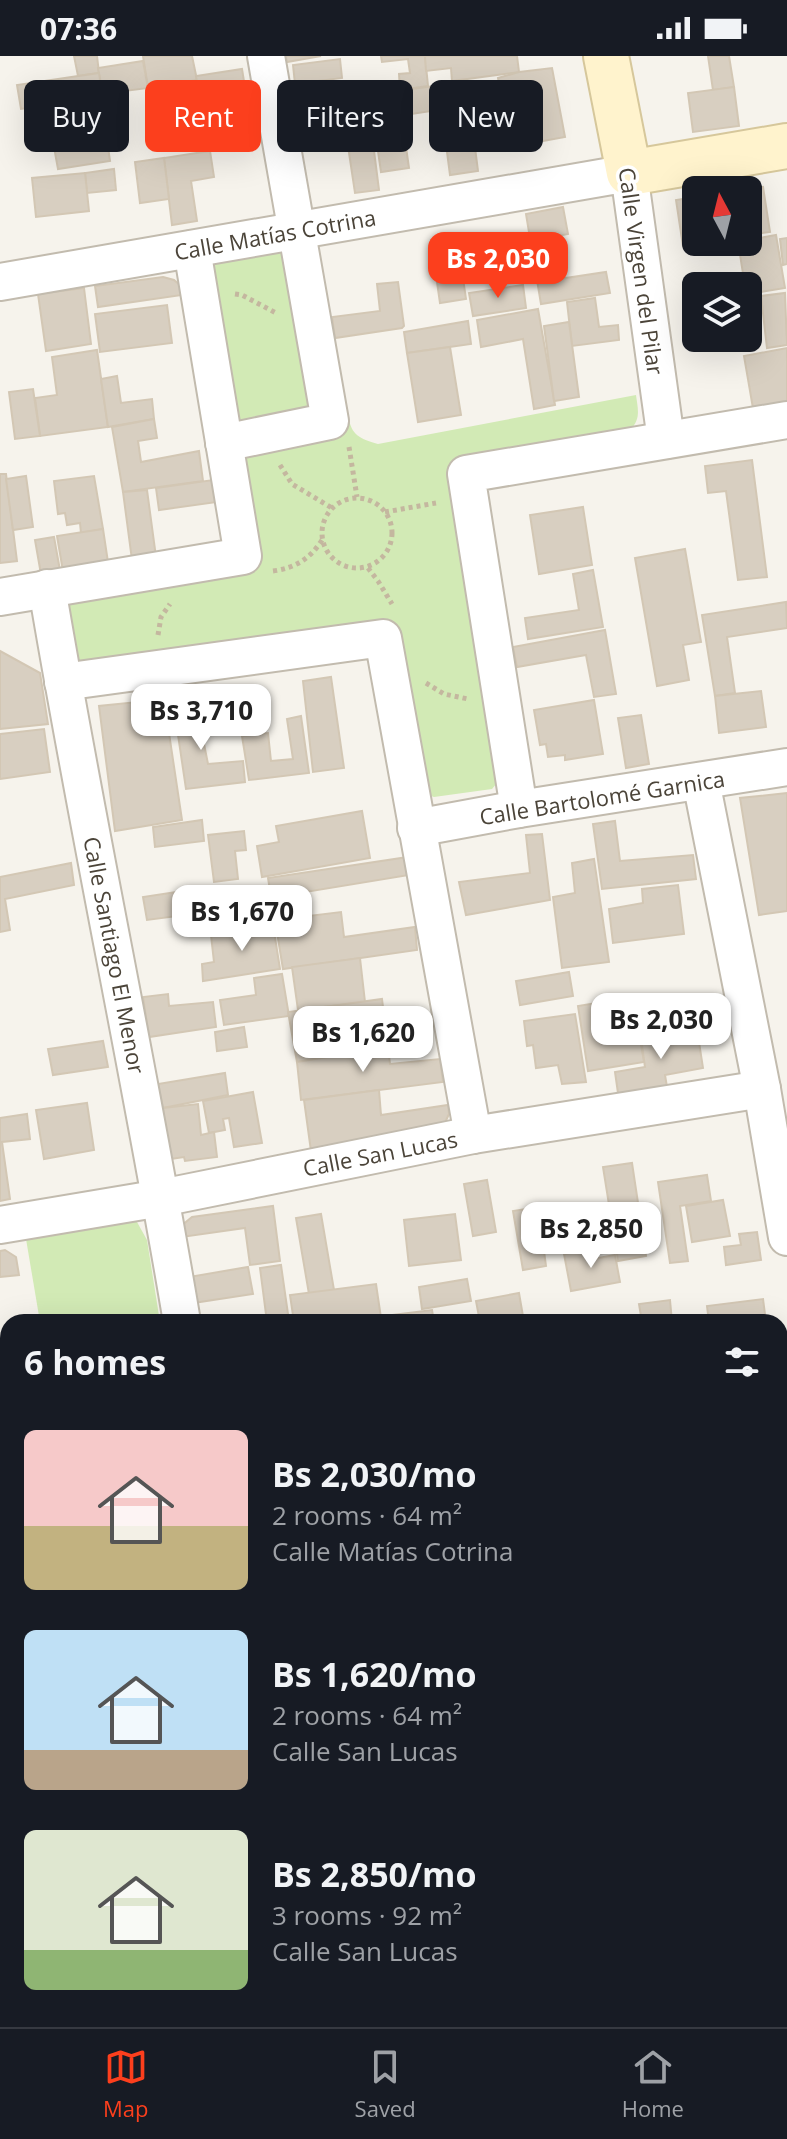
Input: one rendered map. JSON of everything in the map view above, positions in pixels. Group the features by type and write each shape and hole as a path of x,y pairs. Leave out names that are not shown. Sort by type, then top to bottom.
{"street":[{"path":"224,443 330,421 266,56"},
{"name":"Calle Virgen del Pilar","path":"606,56 629,173 666,440"},
{"name":"Calle Matías Cotrina","path":"0,282 787,146"},
{"path":"0,597 47,588 257,564 224,443 192,249"},
{"path":"519,809 466,474 787,420"},
{"name":"Calle Santiago El Menor","path":"47,588 181,1314"},
{"path":"63,682 383,638 473,1135"},
{"name":"Calle Bartolomé Garnica","path":"416,828 787,767"},
{"path":"701,781 762,1089 787,1237"},
{"name":"Calle San Lucas","path":"0,1225 161,1198 473,1135 762,1089"}],"path":[{"path":"228,294 242,295 281,317"},
{"path":"348,442 357,497"},
{"path":"279,461 292,484 332,508"},
{"path":"357,497 378,504 391,521 393,533 392,544 378,563 356,569 344,567 334,560 322,540 322,529 332,508 344,500 357,497"},
{"path":"385,512 438,503"},
{"path":"257,564 287,569 312,555 322,540"},
{"path":"368,568 395,609"},
{"path":"158,638 161,617 171,602"},
{"path":"423,682 444,694 472,699"}],"green space":[{"path":"283,238 317,407 238,422 208,257"},
{"path":"636,395 637,418 630,430 465,460 497,783 492,789 434,797 428,795 396,636 79,662 76,657 68,600 249,570 245,454 348,416 357,435 378,444"},
{"path":"124,1216 137,1222 147,1240 159,1314 39,1314 25,1233"}],"building":[{"path":"74,56 97,56 99,73 78,76"},
{"path":"143,56 192,56 197,80 147,80"},
{"path":"286,56 321,56 287,62"},
{"path":"381,56 425,56 428,86 413,88 413,80 399,80 399,74 410,73 408,59 382,62"},
{"path":"425,56 517,56 519,72 452,80 451,68 426,71"},
{"path":"708,56 729,56 734,87 713,90"},
{"path":"340,59 342,78 295,80 293,65"},
{"path":"143,61 145,88 129,90 129,80 100,80 98,68"},
{"path":"552,68 565,137 543,141 543,80 498,80 519,72"},
{"path":"242,69 244,80 197,80 196,76"},
{"path":"99,73 100,80 51,80"},
{"path":"24,84 24,109 21,109 17,85"},
{"path":"429,87 429,111 413,114 413,89"},
{"path":"734,87 739,126 693,132 688,93"},
{"path":"55,152 109,152 110,161 58,169"},
{"path":"210,152 214,177 191,181 197,221 172,225 164,158"},
{"path":"349,152 374,152 379,190 355,193"},
{"path":"378,152 407,152 409,168 381,172"},
{"path":"447,152 476,152 478,171 450,175"},
{"path":"164,158 169,199 140,203 135,162"},
{"path":"114,169 116,190 87,193 85,173"},
{"path":"85,173 89,211 36,217 32,178"},
{"path":"762,187 770,232 762,233"},
{"path":"682,199 682,239 676,200"},
{"path":"563,207 568,234 552,237 559,279 606,272 610,293 541,304 526,214"},
{"path":"776,235 785,288 762,292 762,272 743,272 740,256 762,256 762,238"},
{"path":"457,237 466,299 440,303 431,240"},
{"path":"787,238 787,264 783,265 780,239"},
{"path":"163,277 181,286 182,295 98,307 95,286"},
{"path":"398,282 402,328 335,338 332,317 380,311 377,284"},
{"path":"523,285 526,308 473,316 469,293"},
{"path":"84,288 91,344 46,351 38,294"},
{"path":"785,293 787,345 767,348 762,296"},
{"path":"595,298 599,327 618,325 619,340 572,346 567,302"},
{"path":"167,305 172,343 100,352 95,314"},
{"path":"538,309 555,405 534,409 523,339 481,347 477,320"},
{"path":"468,321 471,344 407,353 404,332"},
{"path":"569,322 579,397 554,401 544,326"},
{"path":"450,347 461,415 418,422 407,353"},
{"path":"787,348 787,408 754,414 744,356"},
{"path":"97,350 108,427 40,436 35,398 57,395 52,357"},
{"path":"117,376 121,403 152,399 154,419 108,427 101,379"},
{"path":"33,389 40,436 15,439 9,392"},
{"path":"154,419 157,438 138,441 141,462 199,451 203,481 123,492 112,427"},
{"path":"752,460 767,577 738,580 726,491 708,493 705,466"},
{"path":"0,474 6,474 17,561 0,563"},
{"path":"26,476 33,527 13,530 6,479"},
{"path":"94,476 103,529 81,533 80,523 67,525 65,513 58,514 54,481"},
{"path":"213,480 217,502 159,510 156,488"},
{"path":"147,490 156,557 132,560 123,492"},
{"path":"583,507 592,565 539,574 530,515"},
{"path":"103,529 109,569 64,577 57,536"},
{"path":"54,537 61,576 42,580 35,540"},
{"path":"685,549 701,642 683,645 689,680 657,686 635,558"},
{"path":"593,570 603,627 528,639 525,618 579,610 573,574"},
{"path":"786,602 787,628 727,637 735,693 715,696 702,615"},
{"path":"605,630 616,694 594,697 586,655 517,667 513,647"},
{"path":"0,651 40,673 48,724 0,729"},
{"path":"331,677 344,768 313,772 303,681"},
{"path":"761,691 766,727 719,733 715,696"},
{"path":"195,699 208,764 243,761 245,782 186,789 173,701"},
{"path":"594,700 603,754 565,760 565,755 548,757 546,744 540,745 534,710"},
{"path":"137,702 137,715 166,713 182,820 115,831 99,706"},
{"path":"641,715 649,764 626,768 618,718"},
{"path":"301,716 309,773 249,780 242,736 268,733 271,761 293,759 287,719"},
{"path":"44,729 50,772 0,779 0,734"},
{"path":"787,793 787,911 759,915 740,798"},
{"path":"362,811 370,858 262,877 257,846 279,842 276,826"},
{"path":"202,820 204,841 155,847 153,827"},
{"path":"615,821 620,861 693,855 696,879 602,889 593,824"},
{"path":"244,831 246,850 235,851 238,879 214,882 208,835"},
{"path":"542,834 550,900 466,915 459,882 530,873 526,835"},
{"path":"408,857 409,875 305,892 308,915 275,920 268,878"},
{"path":"594,859 609,962 562,968 553,897 575,893 572,863"},
{"path":"71,863 74,885 5,899 10,930 0,932 0,877"},
{"path":"678,885 684,934 613,943 609,909 643,903 642,889"},
{"path":"190,890 193,914 147,920 143,897"},
{"path":"341,912 344,937 415,927 417,950 283,969 275,920"},
{"path":"273,925 280,969 203,981 202,964 214,962 211,935"},
{"path":"360,958 365,1002 298,1010 292,967"},
{"path":"569,972 573,996 520,1005 516,981"},
{"path":"282,974 289,1016 224,1025 220,1000 256,995 254,978"},
{"path":"168,994 169,1006 213,1002 216,1027 149,1037 143,997"},
{"path":"633,997 644,1062 588,1071 578,1006"},
{"path":"382,999 388,1047 297,1062 288,1012"},
{"path":"575,1014 586,1082 562,1084 558,1065 536,1068 533,1045 527,1046 524,1021"},
{"path":"696,1023 703,1068 665,1075 668,1093 619,1100 615,1072 645,1067 640,1031"},
{"path":"244,1027 247,1047 217,1051 215,1032"},
{"path":"103,1041 108,1067 53,1075 48,1049"},
{"path":"388,1047 390,1064 440,1059 443,1082 301,1100 297,1062"},
{"path":"225,1073 228,1095 163,1108 158,1084"},
{"path":"379,1090 381,1115 448,1105 449,1114 443,1127 311,1151 304,1100"},
{"path":"253,1092 262,1143 234,1147 229,1118 223,1119 225,1130 209,1133 203,1101"},
{"path":"87,1103 94,1150 44,1159 36,1110"},
{"path":"198,1104 201,1135 214,1132 217,1157 185,1161 184,1157 170,1159 163,1108"},
{"path":"27,1114 30,1139 2,1142 10,1199 0,1201 0,1118"},
{"path":"632,1163 646,1256 618,1261 603,1167"},
{"path":"707,1175 711,1201 680,1206 688,1261 670,1263 658,1182"},
{"path":"487,1180 496,1232 473,1236 464,1184"},
{"path":"723,1200 730,1236 692,1242 686,1206"},
{"path":"558,1204 562,1226 541,1229 546,1266 523,1270 513,1211"},
{"path":"273,1206 280,1261 250,1265 245,1228 182,1237 180,1227 192,1217"},
{"path":"321,1214 334,1290 309,1294 296,1218"},
{"path":"455,1214 461,1260 409,1266 404,1220"},
{"path":"757,1232 761,1260 726,1265 724,1247 741,1245 739,1234"},
{"path":"592,1249 593,1259 615,1255 620,1282 571,1291 564,1254"},
{"path":"5,1250 16,1257 19,1275 0,1277 0,1251"},
{"path":"281,1265 288,1314 266,1314 260,1268"},
{"path":"248,1267 253,1294 193,1303 189,1277"},
{"path":"467,1279 471,1301 422,1309 419,1287"},
{"path":"376,1284 380,1314 293,1314 290,1295"},
{"path":"519,1293 523,1314 478,1314 476,1301"},
{"path":"763,1299 765,1314 708,1314 707,1306"},
{"path":"670,1300 671,1314 641,1314 639,1304"},
{"path":"432,1310 433,1314 399,1314"}]}
